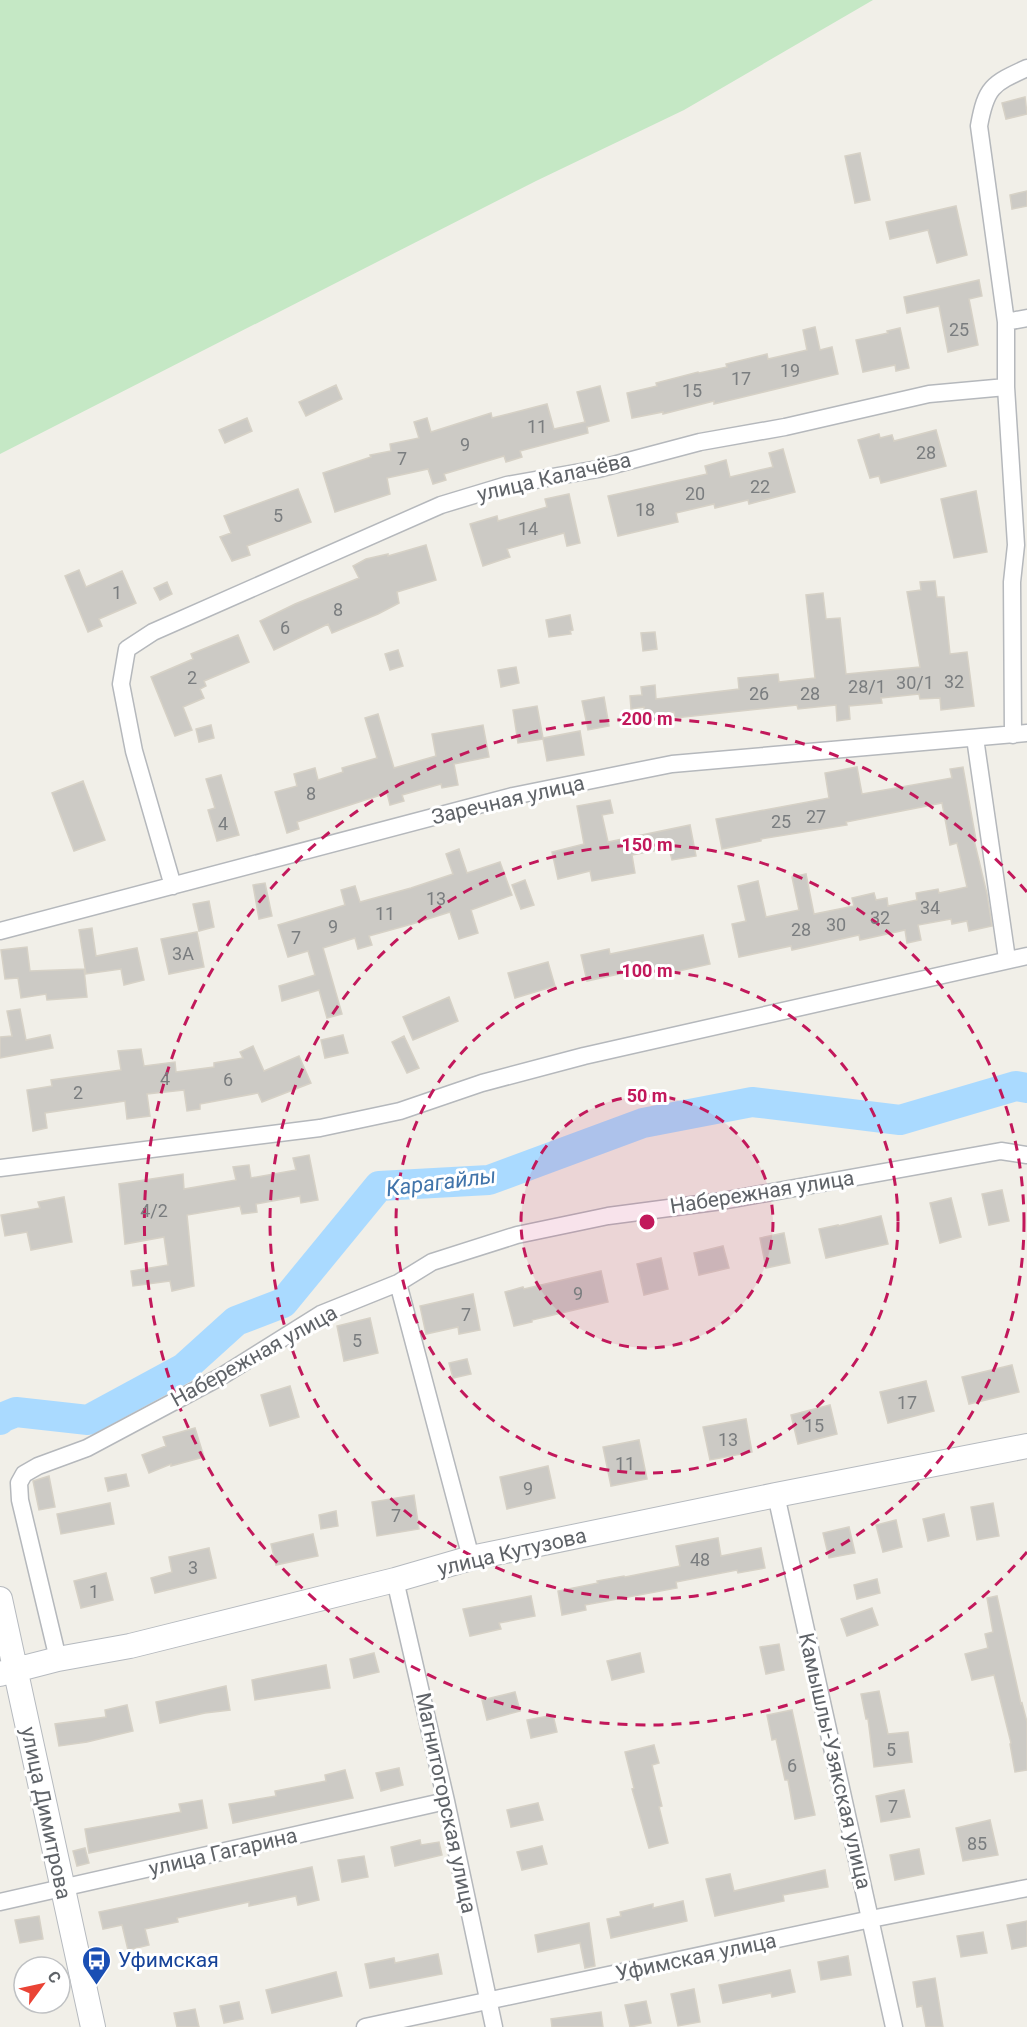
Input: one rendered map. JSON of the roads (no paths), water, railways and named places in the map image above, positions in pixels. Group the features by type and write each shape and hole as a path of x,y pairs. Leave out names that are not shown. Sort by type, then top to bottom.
{"main road":[{"name":"улица Кутузова","path":"8,1673 58,1659 130,1646 395,1580 471,1558 1027,1446"},
{"name":"улица Димитрова","path":"0,1599 8,1673 63,1889 93,2027"}],"street":[{"path":"1020,734 1012,582 1022,545 1006,387 1006,322 979,126 984,99 1000,80 1027,68"},
{"path":"1006,322 1027,318"},
{"name":"улица Калачёва","path":"173,886 134,750 120,684 127,649 153,632 441,506 507,484 598,469 700,442 786,427 929,394 1006,387"},
{"name":"Заречная улица","path":"0,931 513,796 672,765 1020,734"},
{"path":"975,738 1007,959"},
{"path":"0,1168 320,1128 399,1111 482,1083 584,1056 1027,956"},
{"name":"Набережная улица","path":"58,1659 20,1500 19,1483 24,1474 38,1466 87,1448 222,1376 321,1314 398,1283 432,1262 518,1235 608,1216 722,1201 1001,1151 1027,1155"},
{"path":"398,1283 471,1558"},
{"name":"Камышлы-Узякская улица","path":"776,1495 894,2027"},
{"name":"Магнитогорская улица","path":"395,1580 446,1801 494,2027"},
{"name":"улица Гагарина","path":"0,1902 446,1801"},
{"name":"Уфимская улица","path":"364,2027 1027,1888"}],"waterway":[{"name":"Карагайлы","path":"0,1420 16,1412 88,1420 184,1368 236,1321 283,1303 379,1186 489,1180 643,1123 752,1102 900,1120 1016,1086 1027,1088"}],"place":[{"name":"Уфимская","path":"97,1986"}]}
